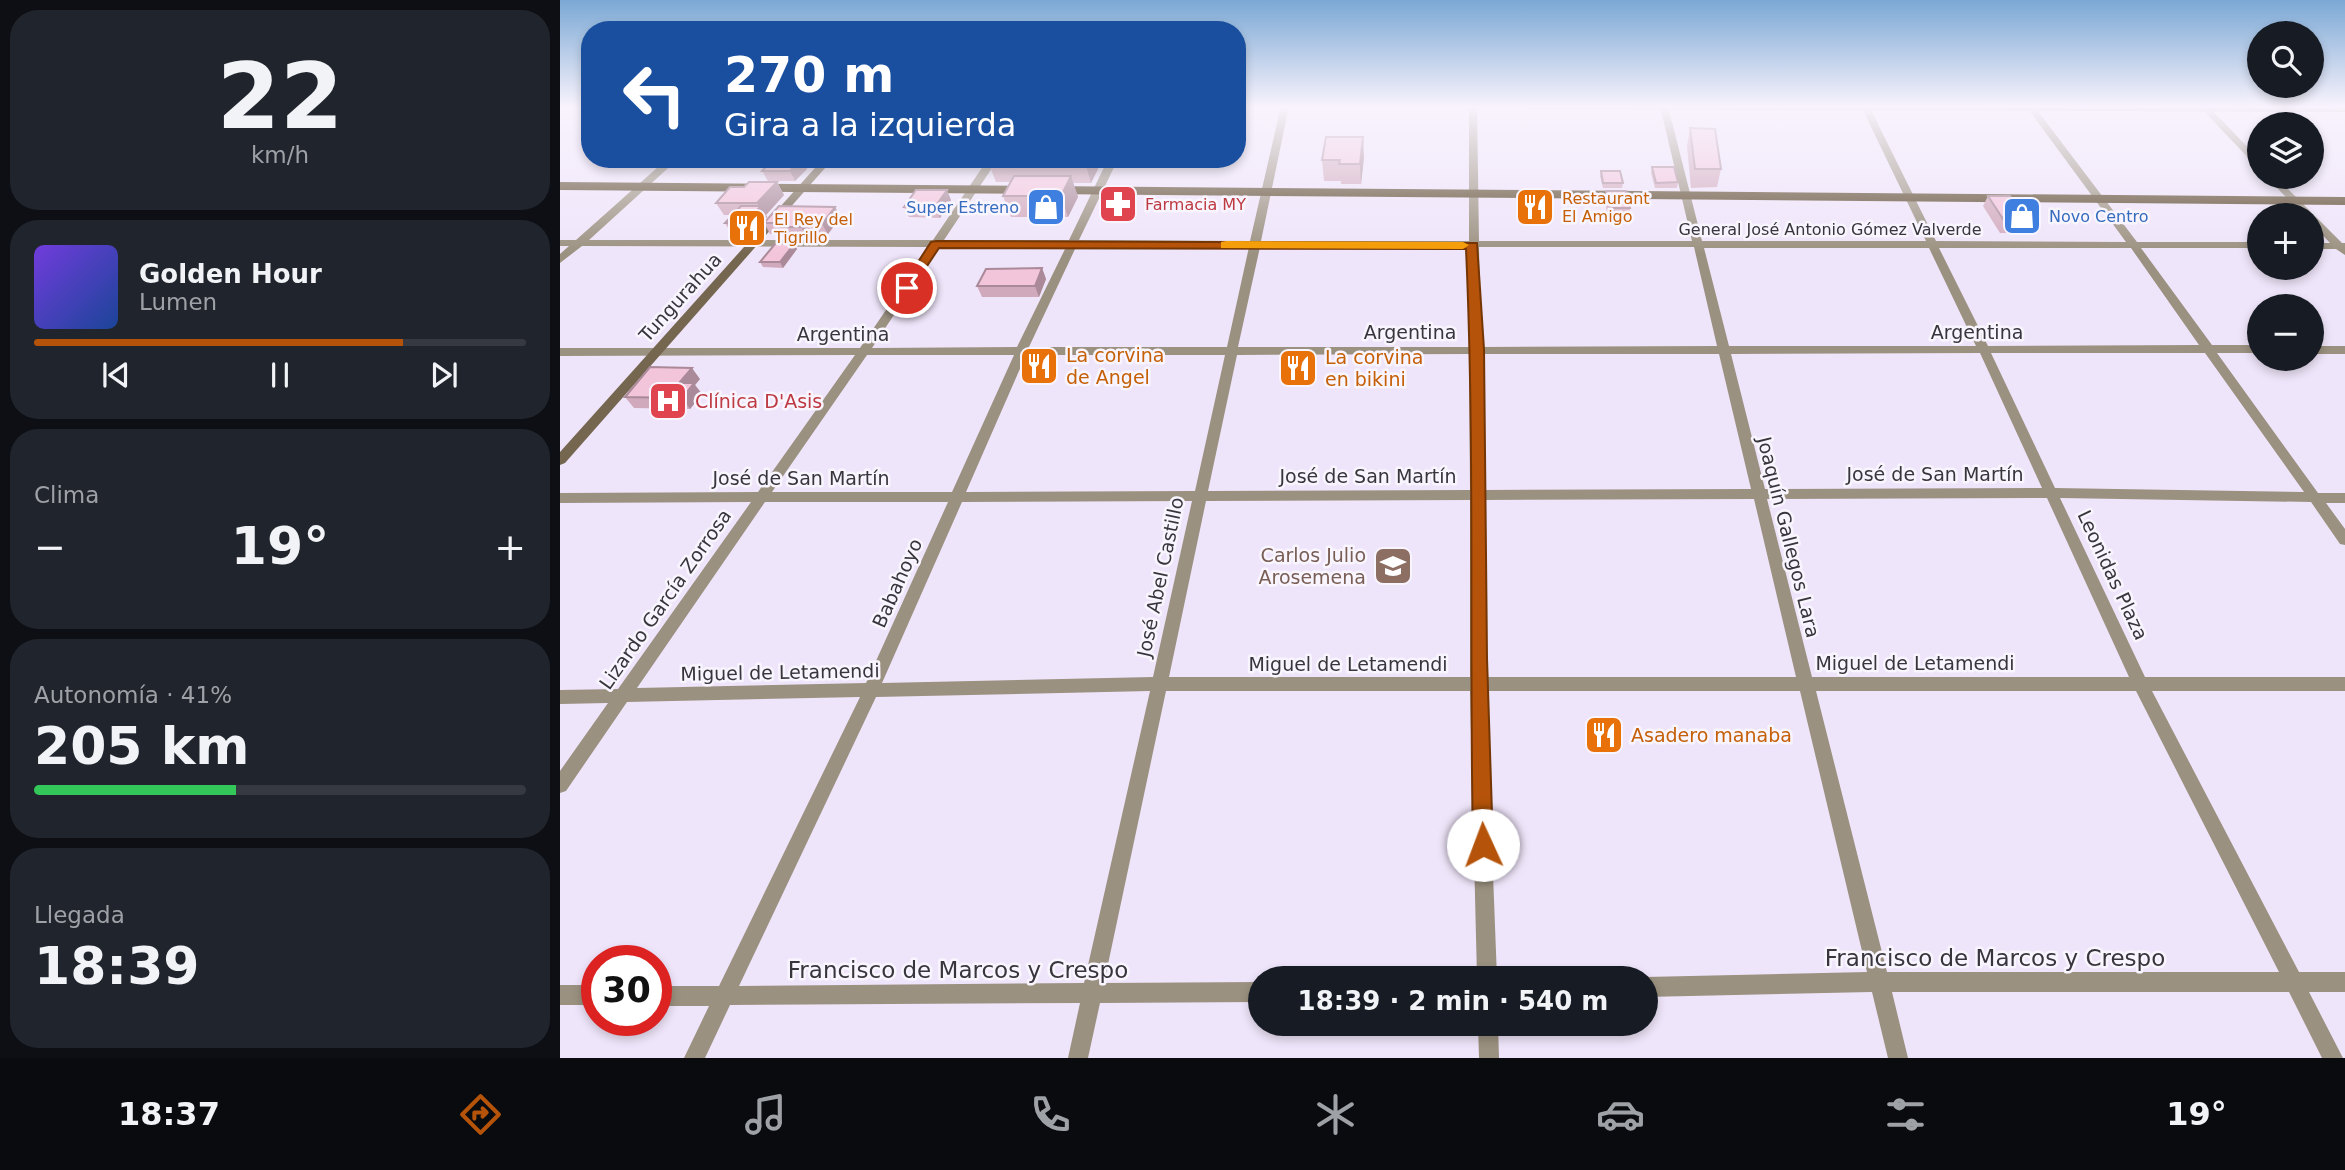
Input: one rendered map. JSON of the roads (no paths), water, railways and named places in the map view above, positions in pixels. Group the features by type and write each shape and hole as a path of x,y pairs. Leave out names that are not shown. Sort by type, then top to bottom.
{"main road":[{"name":"Tungurahua","path":"560,460 820,168"},
{"path":"560,186 2345,201"}],"street":[{"name":"José Abel Castillo","path":"1078,1058 1273,155"},
{"path":"1472,155 1472,245 1477,349 1478,685 1487,966"},
{"name":"Joaquín Gallegos Lara","path":"1676,155 1898,1058"},
{"name":"Leonidas Plaza","path":"1890,155 2141,685 2333,1058"},
{"path":"2067,155 2345,540"},
{"path":"560,260 663,168"},
{"name":"Lizardo García Zorrosa","path":"560,785 864,351 987,168"},
{"name":"Babahoyo","path":"694,1058 871,691 1021,352 1109,168"},
{"path":"2283,189 2297,203"},
{"path":"2324,230 2343,248"},
{"name":"General José Antonio Gómez Valverde","path":"560,243 2247,245"},
{"path":"2324,247 2343,248"},
{"name":"Argentina","path":"560,352 2247,349"},
{"path":"2324,350 2345,350"},
{"name":"José de San Martín","path":"560,498 2051,493 2345,498"},
{"name":"Miguel de Letamendi","path":"560,697 1158,684 2345,684"},
{"name":"Francisco de Marcos y Crespo","path":"1658,987 1879,982 2345,982"},
{"name":"Francisco de Marcos y Crespo","path":"672,996 1248,992"},
{"path":"560,995 581,995"},
{"path":"1488,1036 1489,1058"}],"place":[{"name":"Farmacia MY","path":"1118,204"},
{"name":"Super Estreno","path":"1046,207"},
{"name":"Restaurant El Amigo","path":"1535,207"},
{"name":"Novo Centro","path":"2022,216"},
{"name":"El Rey del Tigrillo","path":"747,228"},
{"name":"La corvina de Angel","path":"1039,366"},
{"name":"La corvina en bikini","path":"1298,368"},
{"name":"Clínica D'Asis","path":"668,401"},
{"name":"Carlos Julio Arosemena","path":"1393,566"},
{"name":"Asadero manaba","path":"1604,735"}]}
